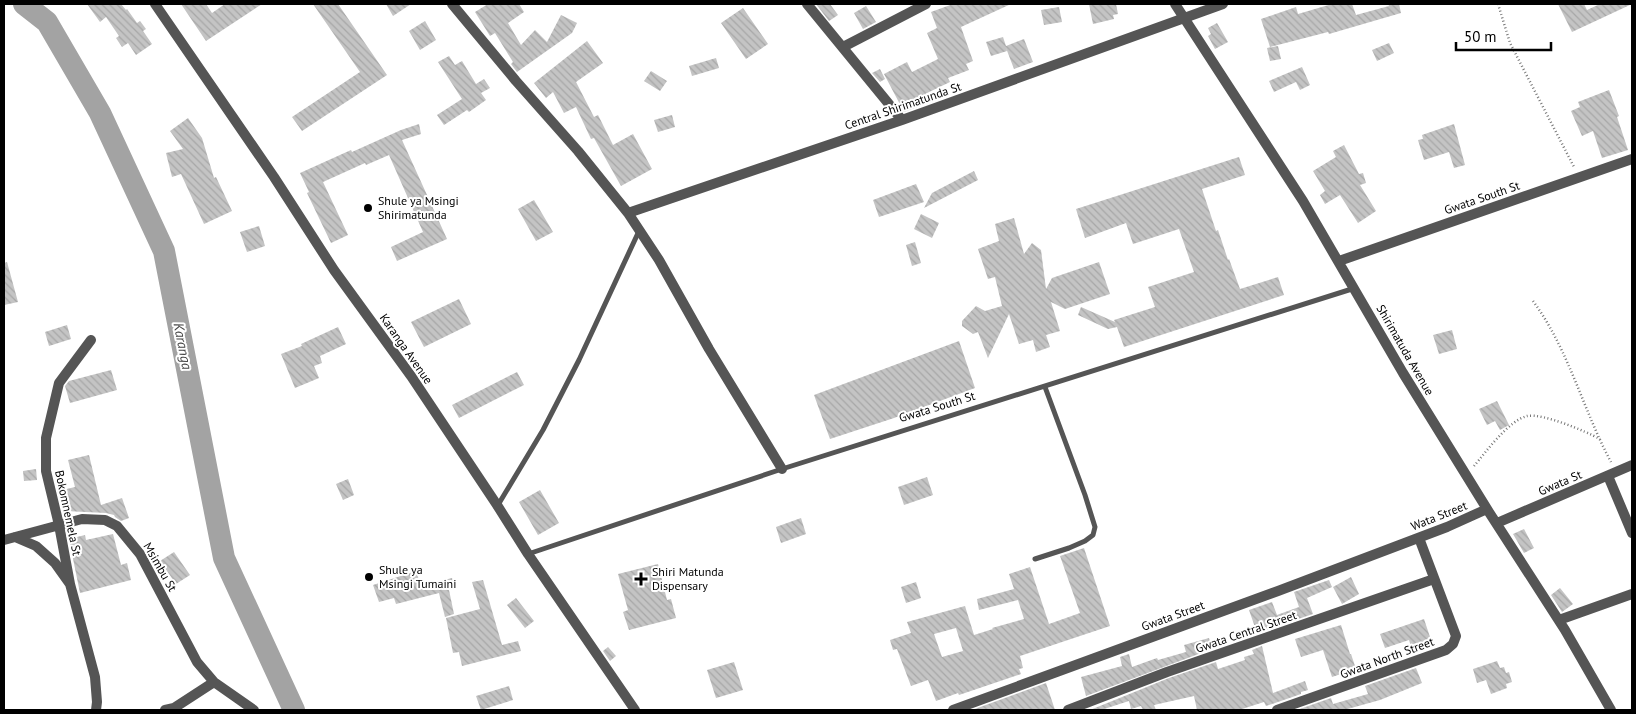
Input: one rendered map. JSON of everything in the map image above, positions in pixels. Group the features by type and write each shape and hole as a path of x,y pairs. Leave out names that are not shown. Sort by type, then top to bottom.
{"street":[{"name":"Karanga Avenue","path":"155,4 274,177 334,270 411,376 498,505 528,554 635,710"},
{"path":"452,4 628,213 659,260 709,349 782,469"},
{"path":"807,4 902,120"},
{"path":"843,47 926,4"},
{"name":"Shirimatuda Avenue","path":"1176,4 1339,261 1403,373 1487,510 1559,620 1611,710"},
{"name":"Central Shirimatunda St","path":"628,213 902,120 1223,4"},
{"name":"Gwata South St","path":"1339,261 1632,159"},
{"name":"Bokomnemela St","path":"70,584 46,471 46,438 59,383 91,340"},
{"name":"Gwata St","path":"1497,523 1632,465"},
{"path":"1613,474 1632,533"},
{"name":"Wata Street","path":"1401,545 1487,510"},
{"name":"Msimbu St","path":"4,540 82,519 105,520 117,526 140,554 197,662 214,682 254,710"},
{"path":"15,537 36,546 55,562 70,584 95,677 98,702 96,710"},
{"name":"Gwata North Street","path":"1277,710 1446,650 1453,644 1456,636 1453,624 1419,538"},
{"name":"Gwata Street","path":"953,710 1401,545"},
{"name":"Gwata Central Street","path":"1068,710 1168,672 1434,579"},
{"path":"1559,620 1632,594"},
{"path":"165,710 174,708 214,682"}],"lane":[{"path":"498,505 543,430 579,360 640,231"},
{"name":"Gwata South St","path":"528,554 782,469 1355,288"},
{"path":"1035,558 1070,548 1085,541 1093,535 1096,527 1045,387"}],"path":[{"path":"1498,4 1510,43 1579,178"},
{"path":"1533,301 1544,316 1569,366 1613,474"},
{"path":"1466,475 1504,432 1515,422 1527,416 1537,416 1580,428 1600,439"}],"building":[{"path":"87,4 121,4 137,23 140,21 146,29 143,31 152,44 136,55 128,43 122,47 116,38 119,36 106,17 100,22"},
{"path":"181,4 206,4 212,13 225,4 262,4 206,41"},
{"path":"313,4 338,4 387,75 302,131 292,117 360,72"},
{"path":"386,4 411,4 393,16"},
{"path":"488,4 519,4 524,12 508,23 521,45 535,30 547,42 561,15 577,23 572,33 517,72 495,33 490,36 475,12"},
{"path":"816,4 830,4 838,15 829,21"},
{"path":"953,4 1011,4 961,27 973,61 966,64 969,70 948,78 950,82 925,94 933,101 904,112 884,74 907,62 912,72 938,59 927,33 937,28 931,12"},
{"path":"1089,4 1116,4 1118,14 1113,15 1114,19 1093,24"},
{"path":"1332,4 1352,4 1356,15 1389,6 1388,4 1399,4 1401,13 1329,34 1328,32 1270,47 1261,19 1296,7 1298,14"},
{"path":"1558,4 1584,4 1587,10 1600,4 1632,4 1572,32"},
{"path":"866,6 876,22 863,29 854,13"},
{"path":"1059,7 1062,22 1044,25 1041,10"},
{"path":"743,8 768,44 746,59 721,23"},
{"path":"425,21 436,40 420,50 409,31"},
{"path":"1217,23 1228,42 1215,49 1208,36 1211,34 1208,28"},
{"path":"1003,37 1006,46 1024,39 1033,62 1014,69 1006,48 1007,51 991,56 986,42"},
{"path":"587,41 603,63 576,82 594,117 598,115 613,145 633,134 652,169 621,186 594,138 591,139 576,107 564,113 553,92 546,98 534,83"},
{"path":"1389,43 1394,53 1377,61 1372,50"},
{"path":"1278,46 1281,59 1270,61 1267,48"},
{"path":"449,56 455,65 462,61 476,84 484,79 490,88 481,93 486,100 469,112 467,110 444,125 437,115 462,99 438,62"},
{"path":"716,58 719,68 692,76 689,66"},
{"path":"1302,67 1310,85 1300,90 1296,82 1274,92 1269,81"},
{"path":"880,69 885,79 880,82 872,73"},
{"path":"651,71 667,81 660,91 644,81"},
{"path":"1609,90 1619,116 1617,117 1628,150 1602,158 1593,131 1582,136 1571,111 1580,107 1578,102"},
{"path":"672,115 675,127 658,132 654,120"},
{"path":"188,118 202,138 214,178 216,177 232,211 204,224 181,174 172,177 166,153 183,149 170,131"},
{"path":"419,124 421,134 402,140 447,239 397,261 391,247 423,232 389,155 366,165 365,163 323,182 348,235 331,243 307,193 309,192 300,173 351,150 352,152"},
{"path":"1454,124 1465,165 1454,168 1449,152 1424,160 1418,140 1423,139 1422,135"},
{"path":"1344,145 1359,174 1363,173 1366,183 1360,185 1376,211 1358,223 1340,195 1325,204 1320,195 1325,191 1313,171 1336,157 1333,151"},
{"path":"1239,157 1245,175 1202,189 1216,231 1218,230 1240,289 1278,277 1284,295 1124,347 1117,327 1108,329 1078,315 1081,307 1115,322 1114,320 1155,307 1148,287 1194,272 1179,229 1133,244 1126,223 1085,238 1076,209"},
{"path":"974,171 978,180 924,208 932,193"},
{"path":"916,184 924,202 879,217 873,200"},
{"path":"534,200 553,232 536,241 518,209"},
{"path":"921,214 939,223 932,238 914,229"},
{"path":"1014,218 1024,254 1032,243 1041,250 1046,289 1052,278 1099,262 1110,294 1065,309 1051,302 1060,331 1046,335 1050,347 1036,352 1033,340 1019,344 1009,314 988,358 978,332 973,334 962,326 962,321 976,306 985,311 1002,306 995,277 988,279 978,249 999,241 995,224"},
{"path":"259,226 265,246 247,252 240,232"},
{"path":"915,242 921,263 912,266 906,245"},
{"path":"7,262 18,302 4,305 4,263"},
{"path":"459,299 471,324 424,347 411,322"},
{"path":"67,325 71,339 49,346 45,332"},
{"path":"338,327 346,344 320,356 322,363 314,366 319,378 295,388 281,354 302,346 301,344"},
{"path":"1452,330 1457,349 1439,354 1433,335"},
{"path":"959,341 975,388 830,439 814,395"},
{"path":"111,370 117,390 70,403 65,386 69,381"},
{"path":"517,372 524,385 459,418 452,405"},
{"path":"1497,401 1509,425 1500,430 1495,421 1487,425 1479,409"},
{"path":"89,455 101,505 122,498 129,518 121,521 114,515 106,513 65,511 58,491 75,487 68,460"},
{"path":"36,469 37,480 24,481 23,471"},
{"path":"927,477 933,495 904,505 898,487"},
{"path":"348,479 354,495 343,500 336,484"},
{"path":"540,490 559,523 538,535 519,502"},
{"path":"801,518 806,534 781,543 776,527"},
{"path":"1524,529 1534,548 1524,553 1513,534"},
{"path":"113,534 121,565 127,563 131,580 80,593 69,539 85,535 86,540"},
{"path":"1084,548 1110,626 1020,656 1023,668 1019,669 1021,674 959,695 958,693 936,701 928,680 911,686 897,649 893,650 890,640 911,633 907,622 965,606 974,635 1024,619 1018,600 979,610 977,599 1014,589 1009,574 1030,567 1049,624 1080,613 1060,556","holes":["956,628 963,651 942,657 934,634"]},
{"path":"174,552 190,575 176,584 160,561"},
{"path":"658,564 667,600 671,599 676,618 629,630 623,612 628,610 618,574"},
{"path":"416,571 421,586 452,578 455,588 449,590 454,614 445,617 439,593 396,604 394,598 379,602 373,585"},
{"path":"1351,577 1359,594 1342,604 1333,587"},
{"path":"483,580 502,645 518,641 521,651 462,666 459,652 453,653 446,618 480,609 472,582"},
{"path":"1329,580 1332,587 1307,598 1313,614 1257,633 1249,610 1272,602 1277,615 1299,607 1294,592"},
{"path":"916,582 921,598 906,603 901,587"},
{"path":"1560,588 1573,604 1562,612 1551,595"},
{"path":"516,598 534,621 525,628 507,605"},
{"path":"1424,619 1432,643 1412,650 1409,640 1385,648 1380,634"},
{"path":"1341,625 1356,669 1332,677 1323,650 1301,657 1295,639"},
{"path":"1209,638 1212,649 1086,696 1081,677 1122,666 1120,657 1129,654 1132,667 1157,658 1158,660 1186,652 1184,645"},
{"path":"1262,646 1273,693 1305,681 1308,690 1266,706 1264,702 1239,710 1197,710 1194,696 1154,705 1156,710 1143,710 1141,706 1131,709 1129,701 1101,710 1090,710 1169,678 1216,662 1218,669 1245,660 1244,657 1254,654 1252,650"},
{"path":"608,647 616,656 610,661 603,651"},
{"path":"1497,661 1500,668 1504,667 1506,673 1509,672 1512,682 1506,684 1507,688 1491,694 1486,680 1477,683 1473,669"},
{"path":"734,662 743,690 716,698 707,670"},
{"path":"1416,668 1422,683 1380,700 1344,710 1297,710 1331,698 1333,704 1368,694 1365,686"},
{"path":"1046,683 1055,710 972,710"},
{"path":"509,686 513,700 481,710 476,696"}],"waterway":[{"name":"Karanga","path":"24,4 47,22 100,113 164,251 224,558 294,710"}],"place":[{"name":"Shule ya Msingi Shirimatunda","path":"368,208"},
{"name":"Shule ya Msingi Tumaini","path":"369,577"},
{"name":"Shiri Matunda Dispensary","path":"641,579"}]}
